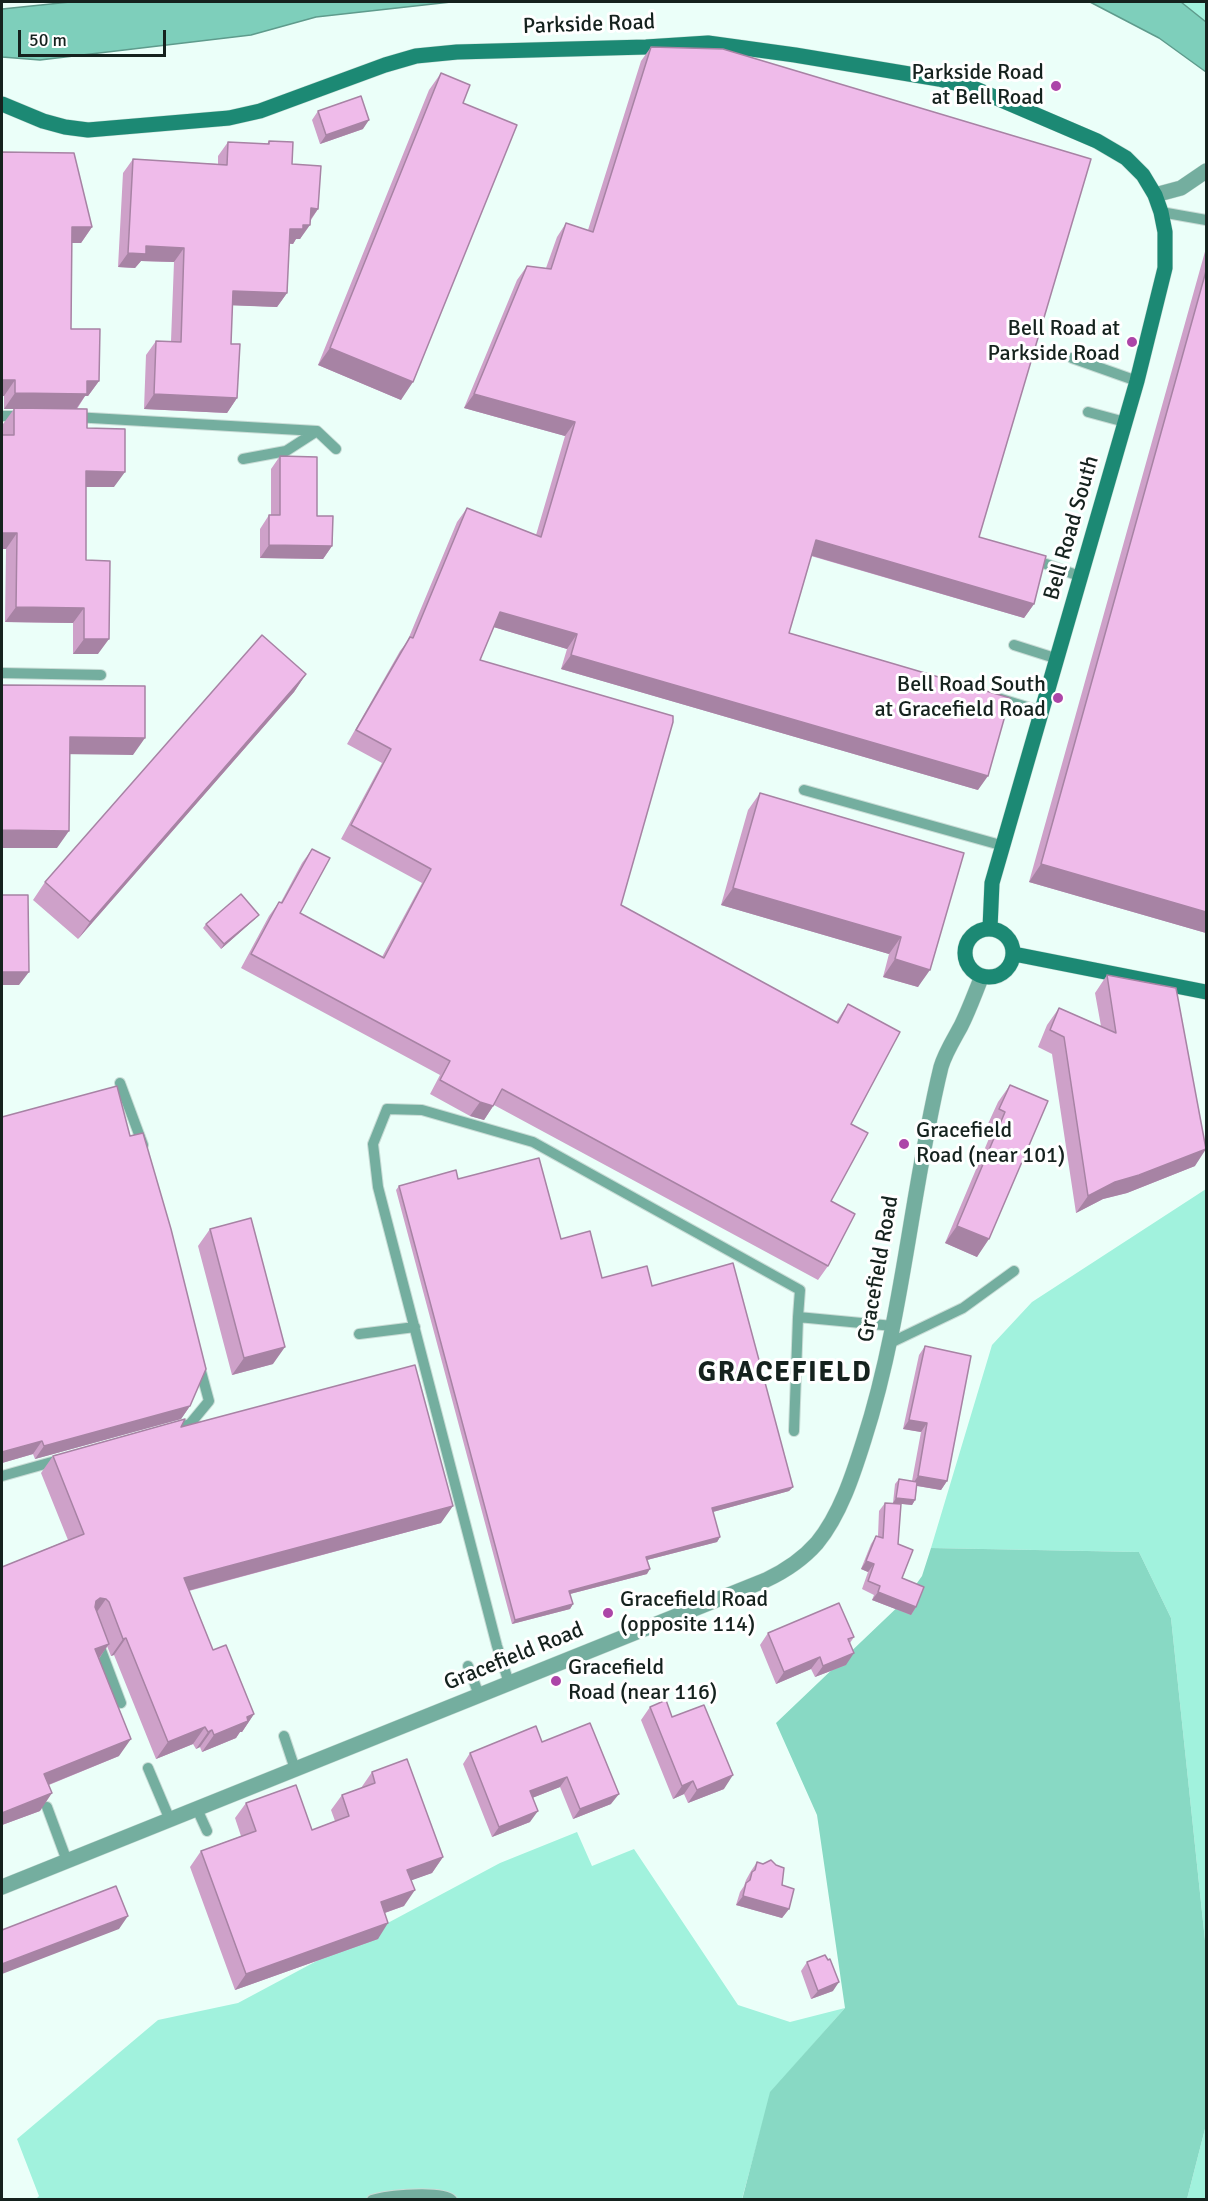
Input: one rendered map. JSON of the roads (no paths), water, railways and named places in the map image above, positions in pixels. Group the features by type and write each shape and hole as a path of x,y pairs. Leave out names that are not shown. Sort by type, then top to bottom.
{"main road":[{"name":"Parkside Road","path":"2,104 43,121 88,130 187,122 229,118 260,111 385,65 416,56 457,51 708,43 795,54 939,79 971,87 1097,141 1126,158 1143,175 1155,195"},
{"name":"Bell Road South","path":"990,928 992,883 1082,577 1137,381 1165,268 1165,240 1161,212 1155,195"},
{"path":"990,928 1007,936 1014,954 1007,970 991,977 982,976 969,966 965,949 974,934 990,928"},
{"path":"1014,954 1206,992"}],"street":[{"path":"1155,195 1182,188 1206,171"},
{"name":"Gracefield Road","path":"2,1887 766,1580 800,1560 817,1543 836,1514 856,1464 880,1387 890,1343 915,1194 942,1064 982,976"}],"lane":[{"path":"1161,212 1206,220"},
{"path":"1072,358 1137,381"},
{"path":"1088,412 1125,422"},
{"path":"2,416 35,416"},
{"path":"57,417 102,417 317,431 336,449"},
{"path":"243,459 286,451 317,431"},
{"path":"1047,564 1082,577"},
{"path":"1014,645 1058,659"},
{"path":"2,673 101,675"},
{"path":"998,698 1042,712"},
{"path":"804,790 1004,846"},
{"path":"120,1083 145,1153"},
{"path":"509,1683 497,1646 378,1187 373,1144 387,1109 422,1110 533,1142 800,1290 794,1431"},
{"path":"890,1343 963,1308 1014,1271"},
{"path":"798,1317 893,1326"},
{"path":"359,1334 415,1327"},
{"path":"163,1433 190,1424 209,1401 197,1355"},
{"path":"2,1476 71,1457"},
{"path":"94,1632 121,1703"},
{"path":"468,1666 479,1695"},
{"path":"284,1736 295,1769"},
{"path":"148,1768 170,1820"},
{"path":"47,1807 67,1861"},
{"path":"197,1809 207,1831"},
{"path":"372,2199 435,2194 450,2196 452,2199"}],"place":[{"name":"Parkside Road at Bell Road","path":"1056,86"},
{"name":"Bell Road at Parkside Road","path":"1132,342"},
{"name":"Bell Road South at Gracefield Road","path":"1058,698"},
{"name":"Gracefield Road (near 101)","path":"904,1144"},
{"name":"Gracefield Road (opposite 114)","path":"608,1613"},
{"name":"Gracefield Road (near 116)","path":"556,1681"}],"district":[{"name":"GRACEFIELD","path":"785,1374"}]}
